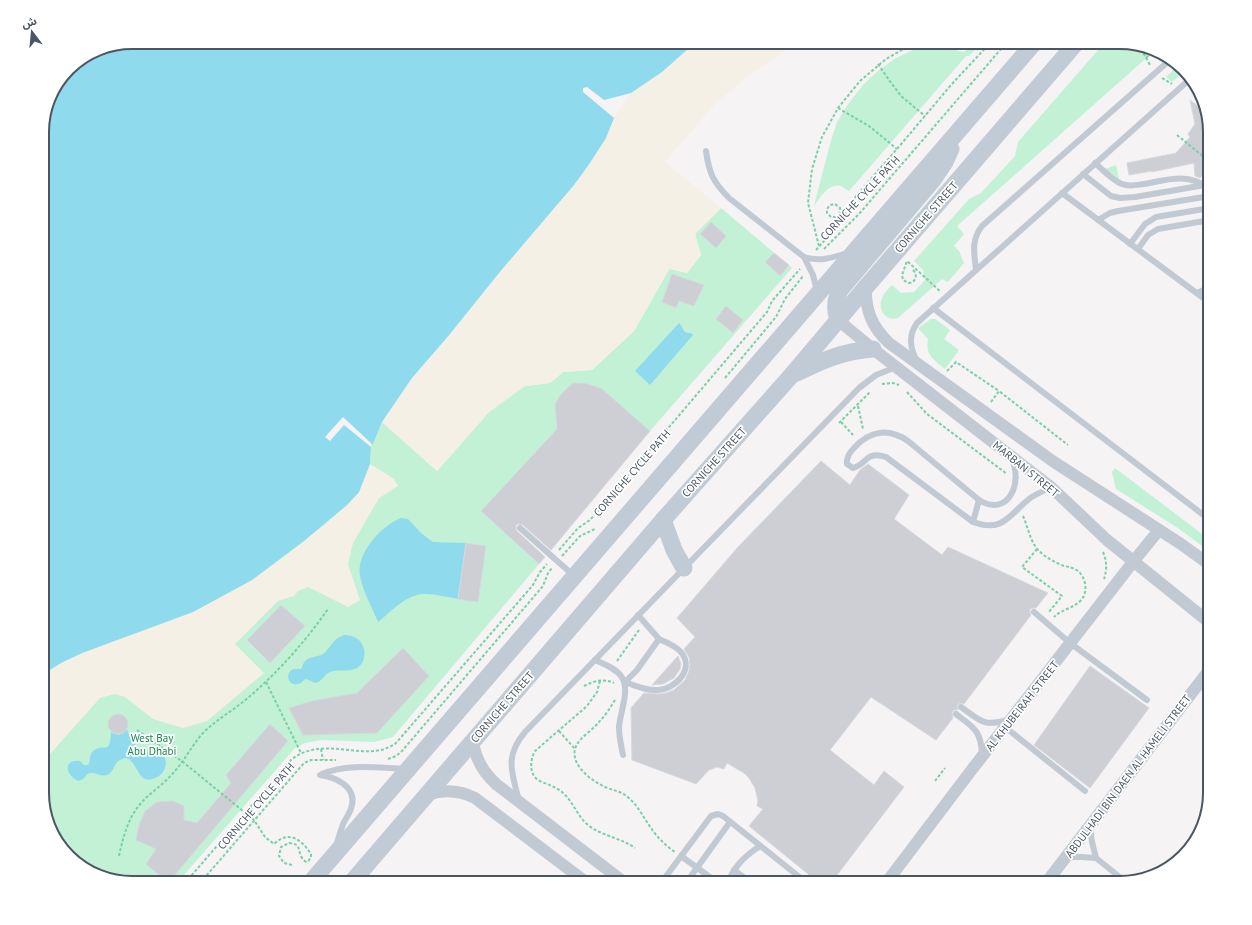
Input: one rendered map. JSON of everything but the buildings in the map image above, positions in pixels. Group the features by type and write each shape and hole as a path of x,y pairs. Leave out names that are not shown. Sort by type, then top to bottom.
{"main road":[{"path":"316,876 1030,49"},
{"name":"CORNICHE STREET","path":"357,876 663,520 790,377 1071,49"},
{"path":"838,320 835,303 840,290 934,180 945,162 954,137"},
{"path":"790,377 840,354 851,351 873,349"},
{"path":"663,520 670,540 684,568"}],"street":[{"name":"MARBAN STREET","path":"866,287 866,303 874,326 889,343 1054,462 1203,560"},
{"name":"MARBAN STREET","path":"838,320 1052,488 1107,540 1203,617"},
{"name":"AL KHUBEIRAH STREET","path":"891,876 982,756 1159,530"},
{"name":"ABDULHADI BIN DAEN AL HAMELI STREET","path":"1051,876 1203,678"},
{"path":"473,741 476,755 483,770 496,784 622,876"},
{"path":"427,795 441,791 455,791 475,798 577,876"}],"lane":[{"path":"976,269 974,242 982,226 1166,63"},
{"path":"920,366 910,338 911,333 917,323 1186,82"},
{"path":"706,151 708,168 721,190 806,259 815,281 818,295"},
{"path":"1095,163 1119,183 1128,186 1177,178 1194,180 1203,185"},
{"path":"1083,174 1111,196 1120,198 1203,188"},
{"path":"1062,193 1203,297"},
{"path":"1098,220 1110,213 1118,211 1203,197"},
{"path":"1130,244 1145,224 1156,217 1203,209"},
{"path":"1138,249 1148,235 1158,228 1203,221"},
{"path":"806,259 829,259 857,249"},
{"path":"1198,293 1203,290"},
{"path":"933,308 1203,515"},
{"path":"519,802 511,763 513,750 525,732 859,388 876,375 896,367"},
{"path":"1011,456 1015,469 1016,482 1012,493 1006,501 1001,504 989,505 979,500 902,437 879,433 866,438 851,451 847,458 847,464 853,468 871,456 881,455 886,457 973,522 986,525 1000,523 1011,516 1032,497 1052,488"},
{"path":"973,522 979,500"},
{"path":"520,528 574,576"},
{"path":"1034,612 1070,643 1147,700"},
{"path":"625,682 648,690 665,689 682,676 686,669 686,662 680,650 659,639 638,615"},
{"path":"625,682 637,670 659,639"},
{"path":"595,660 612,668 621,675 625,682 624,707 619,731 623,755"},
{"path":"961,707 982,722 988,724 1008,723 1085,791"},
{"path":"956,714 977,731 982,746 982,756"},
{"path":"336,852 339,836 352,808 353,800 348,788 340,781 320,775 342,768 353,767 408,769"},
{"path":"666,876 710,816 715,814 720,814 798,876"},
{"path":"691,876 730,822"},
{"path":"1090,826 1096,858"},
{"path":"731,876 745,856 760,846"},
{"path":"681,856 708,876"},
{"path":"1066,857 1081,856 1096,858 1118,876"},
{"path":"734,870 742,876"}],"path":[{"path":"819,246 808,203 809,186 816,152 822,137 838,108 860,80 878,64 902,49"},
{"path":"191,876 291,760 301,753 314,749 375,751 386,749 396,743 534,585 540,572 555,560 578,528 596,514 767,312 772,301 806,259 839,224 856,196 984,49"},
{"name":"CORNICHE CYCLE PATH","path":"806,259 823,250 859,214 1001,49"},
{"path":"1143,52 1151,68"},
{"path":"1146,58 1150,55"},
{"path":"878,64 901,96 925,116"},
{"path":"838,108 869,126 897,149"},
{"path":"1177,135 1203,156"},
{"path":"836,217 830,217 828,215 827,209 830,205 835,204 840,208 839,224"},
{"path":"721,382 776,317 785,299 804,275 806,259"},
{"path":"913,270 916,273 915,280 909,283 903,280 902,274 907,261 942,292"},
{"path":"942,369 946,372 956,362 999,391 1068,445"},
{"path":"881,384 893,383 898,385 928,414 1016,482"},
{"path":"838,424 872,391"},
{"path":"984,411 999,391"},
{"path":"858,405 866,438"},
{"path":"841,422 860,442"},
{"path":"1026,511 1022,516 1037,549 1052,561 1078,571 1086,586 1085,593 1079,602 1058,613 1052,618"},
{"name":"CORNICHE CYCLE PATH","path":"381,760 396,756 402,751 543,586 555,560 580,536 595,529"},
{"path":"1101,547 1105,558 1106,567 1105,578 1102,582"},
{"path":"1037,549 1022,567 1062,596 1047,614 1057,621"},
{"path":"119,856 127,827 133,814 141,803 183,762 195,743 210,727 230,713 266,682 299,647 328,609"},
{"path":"612,668 645,622"},
{"path":"583,686 600,680 610,681 615,684 616,687"},
{"path":"600,680 597,692 587,706 539,748 532,756 531,768 535,776 541,782 560,790 571,801 580,816 588,825 630,844 635,848"},
{"path":"266,682 301,753"},
{"path":"617,695 604,716 577,744 574,755 576,761 584,772 599,784 617,791 631,800 657,836 681,856"},
{"path":"137,730 183,762 246,813 254,820 265,837 274,844 285,837 290,836 296,838 311,854 311,857 307,862"},
{"path":"559,731 575,749"},
{"path":"321,749 326,772"},
{"name":"CORNICHE CYCLE PATH","path":"206,876 304,763 311,760 337,760"},
{"path":"935,781 945,768"},
{"path":"292,864 284,863 281,860 279,851 281,848 288,843 293,844 300,849 301,853"}],"green space":[{"path":"915,49 956,49 964,52 968,49 980,49 978,51 975,50 969,56 966,56 849,191 841,186 832,187 822,195 814,206 837,122 863,85 878,71 896,58"},
{"path":"1099,49 1131,50 1150,55 957,226 964,234 954,246 959,251 964,263 948,282 942,279 898,318 894,319 886,317 882,311 881,302 886,291 892,285 901,293 914,292 925,280 923,270 914,261 969,199 981,193 1015,156 1018,142"},
{"path":"1174,69 1180,75 1172,82 1166,77"},
{"path":"1116,165 1119,179 1105,169"},
{"name":"West Bay Abu Dhabi","path":"721,208 792,268 650,431 601,389 585,383 573,383 561,394 555,404 557,429 481,511 539,564 393,737 374,742 321,740 305,743 295,748 183,876 126,876 105,872 90,865 73,852 60,835 55,825 49,799 49,670 370,464 371,447 382,422 437,471 489,412 525,386 550,383 563,372 592,370 634,331 670,268 687,273 701,255 695,234"},
{"path":"931,319 935,319 950,330 944,339 959,350 945,369 931,357 927,345 928,339 918,328"},
{"path":"1115,468 1203,535 1203,547 1178,528 1116,489 1112,472"}],"sand":[{"path":"688,49 788,49 748,76 715,104 665,162 721,208 695,234 701,255 687,273 669,269 634,331 592,370 563,372 550,383 525,386 489,412 437,471 382,422 412,378 574,185 606,138 614,118 631,93 662,72"},
{"path":"370,464 394,479 398,486 379,498 353,543 348,564 360,600 348,607 308,587 298,591 294,596 278,601 235,644 264,673 207,721 183,728 153,719 125,697 115,694 100,698 49,755 49,671 82,653 193,612 252,580 304,541 347,505 359,492"}],"water":[{"path":"126,49 688,49 662,72 631,93 604,100 587,87 583,88 583,92 614,118 606,138 574,185 412,378 382,422 371,447 370,464 359,492 347,505 304,541 252,580 193,612 82,653 49,671 49,126 55,100 60,90 73,73 90,60 100,55"},
{"path":"679,323 686,332 693,335 650,385 635,371"},
{"path":"401,518 408,519 421,533 433,542 466,543 458,599 432,594 417,595 401,603 378,622 363,588 360,576 360,567 362,558 372,541 386,527"},
{"path":"344,635 355,637 360,641 364,649 364,659 359,666 352,670 330,672 317,683 306,679 298,684 295,684 288,679 291,671 294,669 301,669 307,659 323,654 336,639"},
{"path":"127,729 131,739 138,747 143,749 154,749 159,751 165,757 166,765 159,776 149,780 144,779 133,763 125,758 118,761 112,771 107,775 89,773 83,779 78,781 70,775 68,772 68,765 71,762 80,761 84,765 88,765 92,752 99,748 105,748 109,745 111,732 120,734 124,733"}],"pier":[{"path":"343,417 372,444 371,447 344,425 330,441 325,437"}]}
